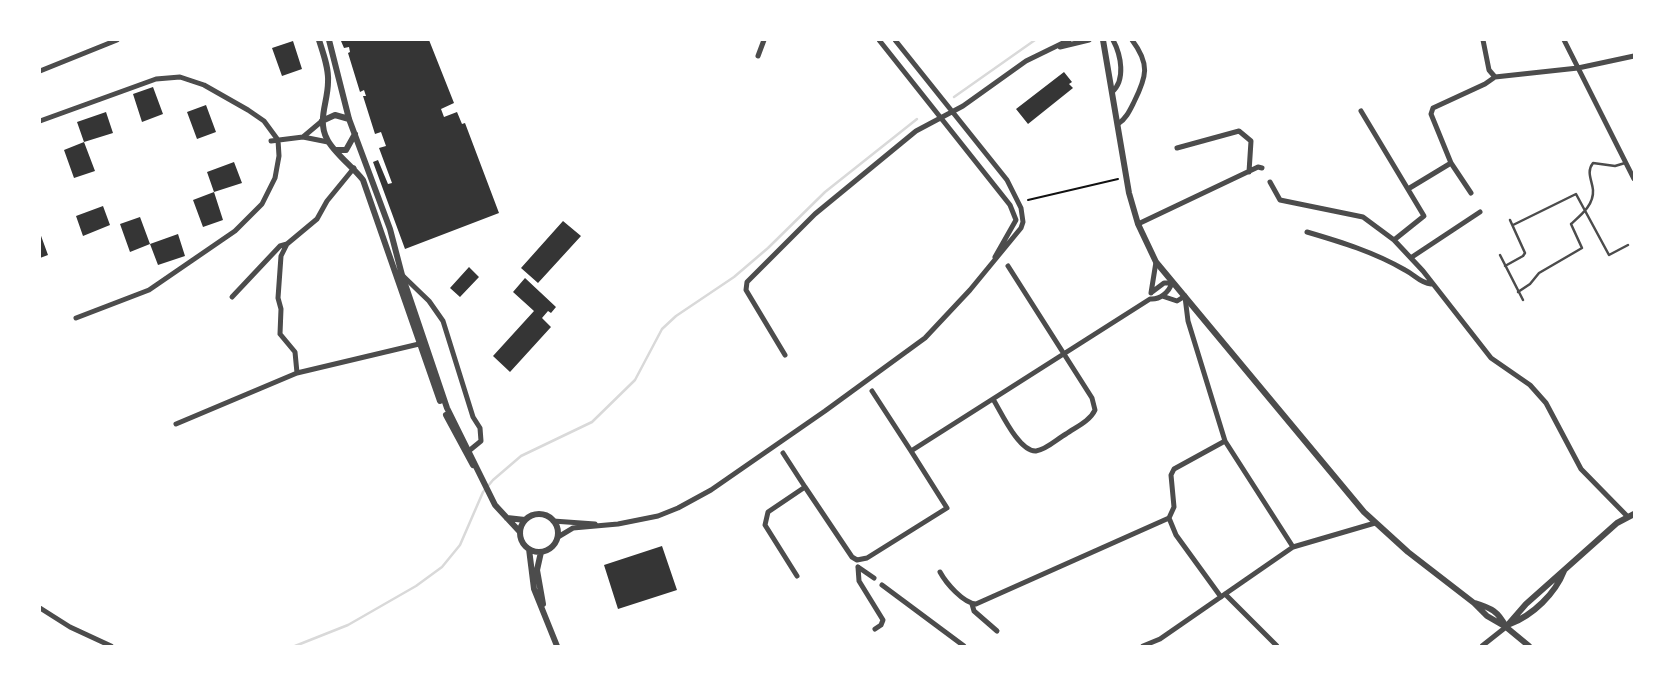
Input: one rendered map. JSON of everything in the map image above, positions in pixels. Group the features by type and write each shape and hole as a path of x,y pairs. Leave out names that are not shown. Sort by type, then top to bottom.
{"street":[{"path":"40,71 117,40"},
{"path":"319,40 329,80 322,121 328,142 354,168 362,180 446,416 496,505 520,532 522,542 529,549 541,552 553,546 558,537 566,530 618,524 658,516 678,508 710,490 825,412 925,338 950,313 1021,228 1023,215 1007,180 954,111 895,40"},
{"path":"328,40 349,119 390,230 402,275 448,408 470,450 480,478"},
{"path":"758,56 764,40"},
{"path":"879,40 988,174 1014,213 1016,220 1014,226 990,266"},
{"path":"785,355 746,290 747,282 830,201 916,131 954,111 1008,72 1069,40"},
{"path":"1049,50 1089,40"},
{"path":"1103,40 1126,178 1138,224 1156,262 1346,491 1375,523 1408,552 1474,603 1487,616 1507,625 1529,646"},
{"path":"1112,92 1116,88 1120,72 1118,51 1113,40"},
{"path":"1118,124 1131,108 1146,75 1144,62 1132,40"},
{"path":"1483,40 1489,70 1495,76"},
{"path":"1564,40 1634,180"},
{"path":"1470,193 1451,163 1431,111 1495,76 1578,68 1634,56"},
{"path":"40,121 156,79 180,77 204,85 248,110 264,121 278,140 279,156 275,178 262,204 235,230 149,290 76,318"},
{"path":"1361,111 1424,216 1394,240"},
{"path":"303,137 322,121 335,115 349,119"},
{"path":"1177,148 1239,131 1251,142 1249,172"},
{"path":"335,150 346,150 355,134"},
{"path":"271,141 303,137 328,142"},
{"path":"1408,190 1451,163"},
{"path":"1138,224 1258,167 1262,168"},
{"path":"232,297 280,246 287,244 317,220 327,201 354,168"},
{"path":"1270,182 1280,200 1363,217 1394,240 1412,258 1491,358 1530,384 1546,403 1580,469 1631,515 1565,570 1482,646"},
{"path":"1412,258 1480,212"},
{"path":"1307,232 1374,254 1407,271 1424,284 1431,284"},
{"path":"287,244 281,256 280,334 295,352 297,373"},
{"path":"1150,299 1156,262"},
{"path":"993,399 1020,443 1029,450 1036,451 1045,448 1089,419 1095,410 1092,398 1008,266"},
{"path":"402,275 429,301 443,321 473,417 480,428 481,441 470,450"},
{"path":"1152,292 1164,283 1172,283"},
{"path":"911,451 1150,299 1162,296 1170,289 1172,283"},
{"path":"1162,296 1177,301 1185,296"},
{"path":"1185,296 1186,315 1226,441 1293,547"},
{"path":"176,424 297,373 419,344"},
{"path":"857,560 866,558 947,508 872,391"},
{"path":"1226,441 1174,469 1171,475 1174,502 1169,518 1176,535 1223,596 1277,646"},
{"path":"783,453 848,552 857,560 859,581 883,620 881,625 875,629"},
{"path":"797,576 765,525 768,512 805,487"},
{"path":"507,518 526,520 540,514 553,521 586,522 598,525"},
{"path":"972,604 1169,518"},
{"path":"520,532 526,520"},
{"path":"553,521 557,528 558,537"},
{"path":"1143,646 1160,639 1293,547 1375,523"},
{"path":"529,549 531,580 557,646"},
{"path":"541,552 537,570 545,613"},
{"path":"858,567 874,578"},
{"path":"940,572 950,586 972,604 974,611 996,631"},
{"path":"882,585 964,646"},
{"path":"40,608 70,627 111,646"}],"lane":[{"path":"1518,292 1530,284 1539,273 1582,248 1571,224 1586,211 1594,192 1589,173 1593,162 1615,166 1625,163"},
{"path":"1512,225 1576,194 1609,255 1628,245"},
{"path":"1505,266 1525,253 1510,220"},
{"path":"1500,255 1523,300"}],"path":[{"path":"1028,200 1126,178"}],"building":[{"path":"429,40 454,103 441,109 444,117 457,112 462,124 465,123 499,213 405,249 373,162 378,160 388,184 392,183 379,148 386,146 381,132 375,134 363,96 366,96 364,90 360,92 348,53 350,52 349,47 344,48 341,41"},
{"path":"293,41 302,69 282,76 272,48"},
{"path":"1064,72 1072,82 1069,84 1073,88 1028,124 1016,109"},
{"path":"153,87 163,114 142,122 133,94"},
{"path":"206,105 216,132 197,139 187,112"},
{"path":"106,112 113,133 84,142 77,122"},
{"path":"84,142 95,171 74,178 64,150"},
{"path":"234,162 242,183 214,192 207,172"},
{"path":"214,192 223,220 203,227 193,200"},
{"path":"103,206 110,225 83,236 76,216"},
{"path":"140,217 150,244 130,252 120,224"},
{"path":"563,221 581,236 538,283 521,268"},
{"path":"40,233 48,255 40,258"},
{"path":"178,234 185,256 158,265 150,244"},
{"path":"469,267 479,277 460,297 450,288"},
{"path":"525,278 556,307 551,313 548,311 542,318 551,327 510,372 493,356 534,311 513,292"},
{"path":"662,546 677,590 618,609 604,565"}],"waterway":[{"path":"954,97 1035,40"},
{"path":"295,646 348,625 416,586 442,567 460,545 483,492 493,480 521,456 592,422 635,380 662,329 676,316 734,277 768,248 825,192 917,119"}]}
